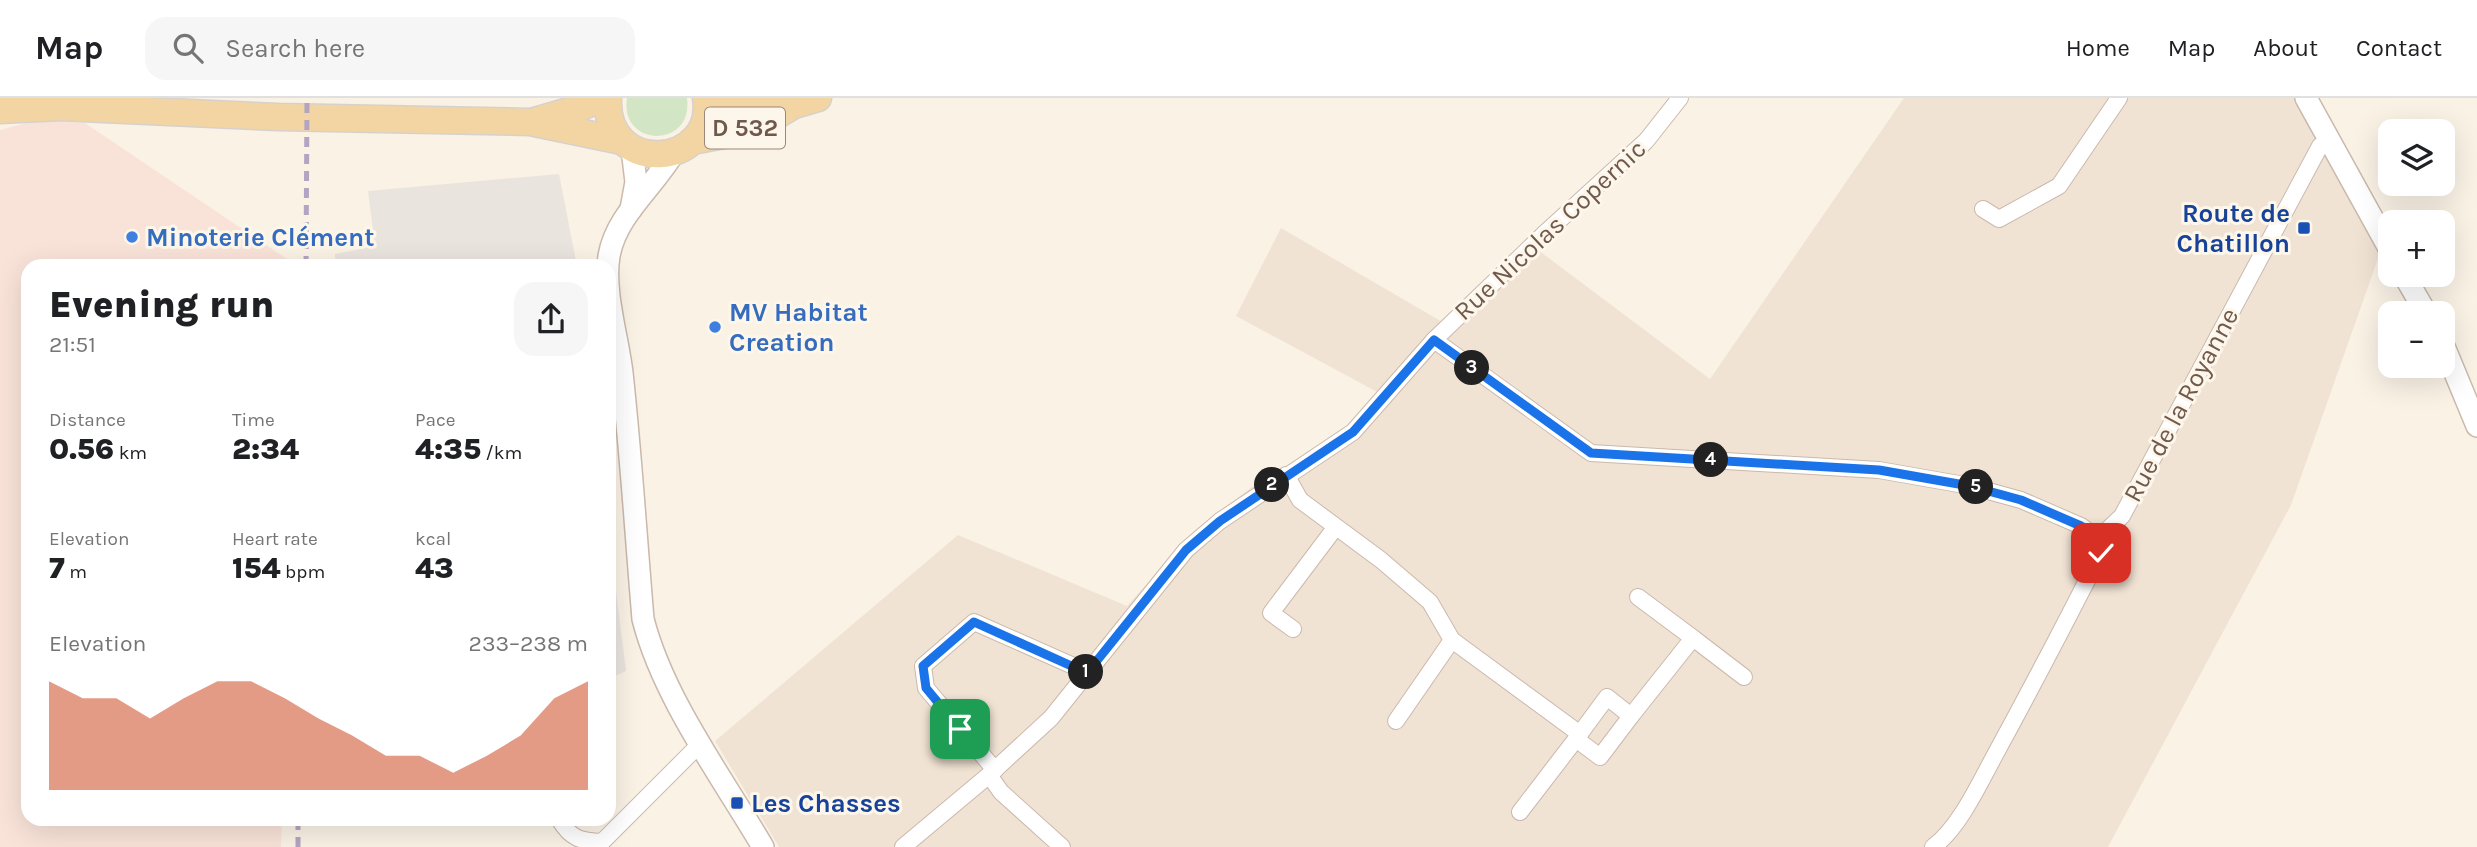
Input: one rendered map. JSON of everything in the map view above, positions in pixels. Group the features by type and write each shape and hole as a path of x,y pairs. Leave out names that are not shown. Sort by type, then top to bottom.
{"main road":[{"path":"530,122 579,108 602,98"},
{"path":"608,98 607,111 612,128 627,145"},
{"path":"4,111 60,107 278,117 530,122 627,145 653,155 683,147 700,130 705,117 706,98"},
{"name":"D 532","path":"724,98 744,104 806,101"},
{"name":"D 532","path":"683,147 776,116 806,101"}],"street":[{"name":"Rue Nicolas Copernic","path":"903,847 992,773 1051,718 1186,550 1220,521 1353,432 1434,340 1542,234 1646,141 1680,98"},
{"path":"1983,209 1999,219 2059,186 2119,98"},
{"path":"2306,98 2378,228"},
{"name":"Rue de la Royanne","path":"2096,537 2122,516 2320,146 2330,140"},
{"path":"627,145 636,181 631,209"},
{"path":"609,259 615,239 631,209 683,147"},
{"path":"616,337 643,619 649,643 659,667 701,743 763,847"},
{"path":"1434,340 1591,453 1879,470 1970,486 2021,500 2081,526 2096,537 2101,553 2037,678 1973,794 1940,845"},
{"path":"2455,373 2477,426"},
{"path":"1286,475 1300,500 1381,560 1430,601 1452,640 1578,736 1600,757 1693,638"},
{"path":"1293,629 1271,613 1335,527"},
{"path":"1638,597 1744,677"},
{"path":"1062,847 1001,792 992,773 926,688 923,666 974,622 1087,673"},
{"path":"1396,721 1452,640"},
{"path":"1520,812 1607,697 1631,716"},
{"path":"563,826 568,834 584,841 603,842 701,743"}],"shaded area":[{"path":"1904,98 2312,98 2378,243 2378,258 2291,505 2108,847 779,847 715,741 958,535 1127,606 1195,530 1252,487 1344,430 1379,393 1236,316 1281,228 1444,323 1526,241 1710,379"},
{"path":"38,120 85,123 287,259 21,259 21,826 282,826 281,847 0,847 0,130"},
{"path":"559,174 576,259 335,259 335,254 375,246 368,191"},
{"path":"616,591 626,671 616,676"}],"green space":[{"path":"627,98 687,98 686,115 679,127 669,134 657,136 644,133 634,126 628,114"}],"railway":[{"path":"306,259 307,98"},
{"path":"298,826 298,847"}],"place":[{"name":"Route de Chatillon","path":"2304,228"},
{"name":"Minoterie Clément","path":"132,237"},
{"name":"MV Habitat Creation","path":"715,327"},
{"name":"Les Chasses","path":"737,803"}],"route":[{"path":"960,729 926,688 923,666 974,622 1087,673 1186,550 1220,521 1353,432 1434,340 1591,453 1879,470 1970,486 2021,500 2081,526 2096,537 2101,553"}]}
